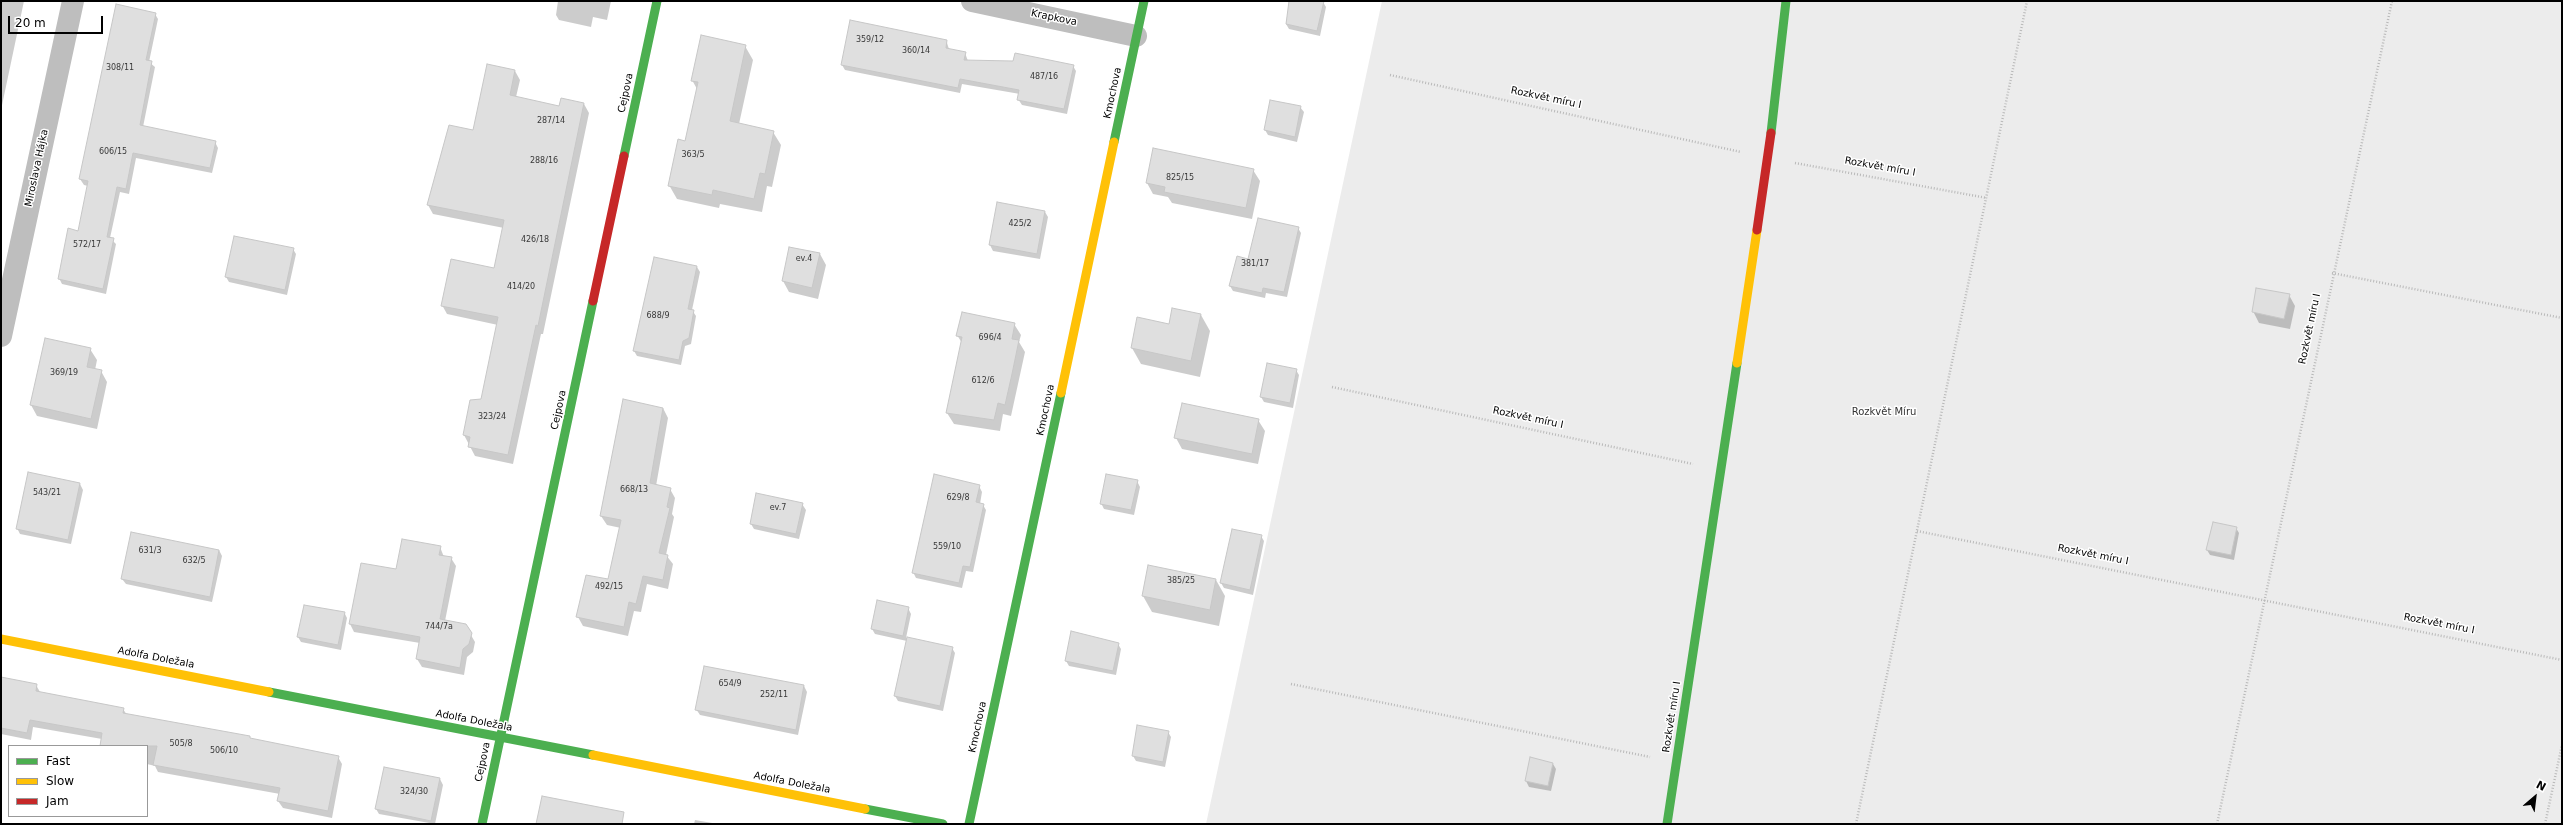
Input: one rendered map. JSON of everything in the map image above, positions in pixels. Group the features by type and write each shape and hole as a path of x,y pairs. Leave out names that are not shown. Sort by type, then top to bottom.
{"street":[{"name":"Miroslava Hájka","path":"1,336 72,1"},
{"name":"Cejpova","path":"482,824 657,1"},
{"name":"Krapkova","path":"972,1 1136,36"},
{"name":"Kmochova","path":"969,824 1144,1"},
{"name":"Rozkvět míru I","path":"1667,824 1768,158 1786,1"},
{"name":"Adolfa Doležala","path":"1,639 943,824"}],"path":[{"path":"1856,824 1988,198 2027,1"},
{"name":"Rozkvět míru I","path":"2217,824 2265,600 2332,273 2392,1"},
{"name":"Rozkvět míru I","path":"1390,75 1768,158 1988,198"},
{"path":"2332,273 2562,318"},
{"name":"Rozkvět míru I","path":"1332,387 1721,470"},
{"name":"Rozkvět míru I","path":"1917,531 2562,660"},
{"path":"1291,684 1676,762"},
{"path":"2545,824 2562,745"}],"green space":[{"name":"Rozkvět Míru","path":"1382,1 2562,1 2562,824 1206,824"}],"building":[{"path":"1289,1 1324,1 1317,31 1286,24"},
{"path":"116,4 156,13 146,60 152,61 140,125 216,141 210,168 133,153 126,189 117,187 107,237 114,238 103,289 58,279 68,228 78,231 88,181 79,179"},
{"path":"850,20 947,40 946,48 966,52 964,60 1013,61 1015,53 1074,65 1064,109 1017,100 1019,90 960,79 958,88 841,65"},
{"path":"701,35 746,45 730,121 774,131 765,174 760,173 754,199 713,190 712,195 668,186 678,139 685,141 698,82 691,81"},
{"path":"487,64 515,70 510,95 559,106 561,98 584,103 538,326 536,325 508,455 468,447 470,437 463,435 470,400 481,399 498,317 441,306 451,259 494,268 504,220 427,205 449,125 473,130"},
{"path":"1270,100 1301,106 1295,137 1264,130"},
{"path":"1153,148 1254,169 1246,208 1164,192 1165,187 1146,183"},
{"path":"997,202 1045,211 1037,254 989,245"},
{"path":"1258,218 1299,227 1284,292 1263,288 1262,293 1229,286 1237,256 1248,259"},
{"path":"234,236 294,248 285,290 225,277"},
{"path":"789,247 820,253 812,288 782,281"},
{"path":"654,257 697,266 688,309 694,310 689,338 683,341 679,360 633,351"},
{"path":"2256,288 2290,294 2284,319 2252,312"},
{"path":"1172,308 1201,314 1191,361 1131,348 1137,317 1169,324"},
{"path":"962,312 1015,323 1012,339 1019,340 1012,374 1005,405 998,403 994,420 946,413 962,337 956,336"},
{"path":"45,338 91,348 87,367 102,370 91,419 30,405"},
{"path":"1267,363 1297,369 1290,403 1260,397"},
{"path":"623,399 663,408 650,483 671,488 667,507 670,508 659,553 668,555 663,580 643,576 636,604 629,602 624,627 576,617 586,575 608,579 621,520 600,516"},
{"path":"1182,403 1259,419 1252,454 1174,438"},
{"path":"28,472 80,483 68,540 16,529"},
{"path":"934,474 980,485 976,502 984,504 970,567 963,566 959,583 912,573"},
{"path":"1106,474 1138,480 1131,510 1100,504"},
{"path":"756,493 803,503 796,534 750,524"},
{"path":"2213,522 2237,527 2231,555 2206,550"},
{"path":"1232,529 1262,535 1250,590 1220,583"},
{"path":"131,532 219,550 210,597 121,579"},
{"path":"402,539 441,546 439,555 452,557 440,619 466,624 472,633 469,644 463,649 460,668 416,659 420,637 349,624 361,563 396,569"},
{"path":"1148,565 1216,579 1210,610 1142,596"},
{"path":"877,600 909,607 903,636 871,629"},
{"path":"304,605 345,612 338,645 297,637"},
{"path":"1071,631 1119,643 1113,671 1065,661"},
{"path":"907,637 953,647 940,706 894,696"},
{"path":"704,666 804,685 796,730 695,710"},
{"path":"1,677 37,684 36,691 124,708 123,713 250,736 250,738 339,756 328,811 277,801 280,788 153,765 157,746 100,745 102,733 30,720 27,733 1,728"},
{"path":"1137,725 1169,731 1163,762 1132,756"},
{"path":"1530,757 1553,763 1548,786 1525,781"},
{"path":"384,767 440,778 431,821 375,809"},
{"path":"542,796 624,812 622,824 536,824"}],"traffic: fast":[{"path":"624,156 657,1"},
{"path":"1114,142 1144,1"},
{"path":"1771,133 1786,1"},
{"path":"482,824 593,301"},
{"path":"1667,824 1737,363"},
{"path":"969,824 1061,393"},
{"path":"269,692 593,755"},
{"path":"865,809 943,824"}],"traffic: slow":[{"path":"1061,393 1114,142"},
{"path":"1737,363 1757,230"},
{"path":"1,639 269,692"},
{"path":"593,755 865,809"}],"traffic: jam":[{"path":"1757,230 1771,133"},
{"path":"593,301 624,156"}]}
